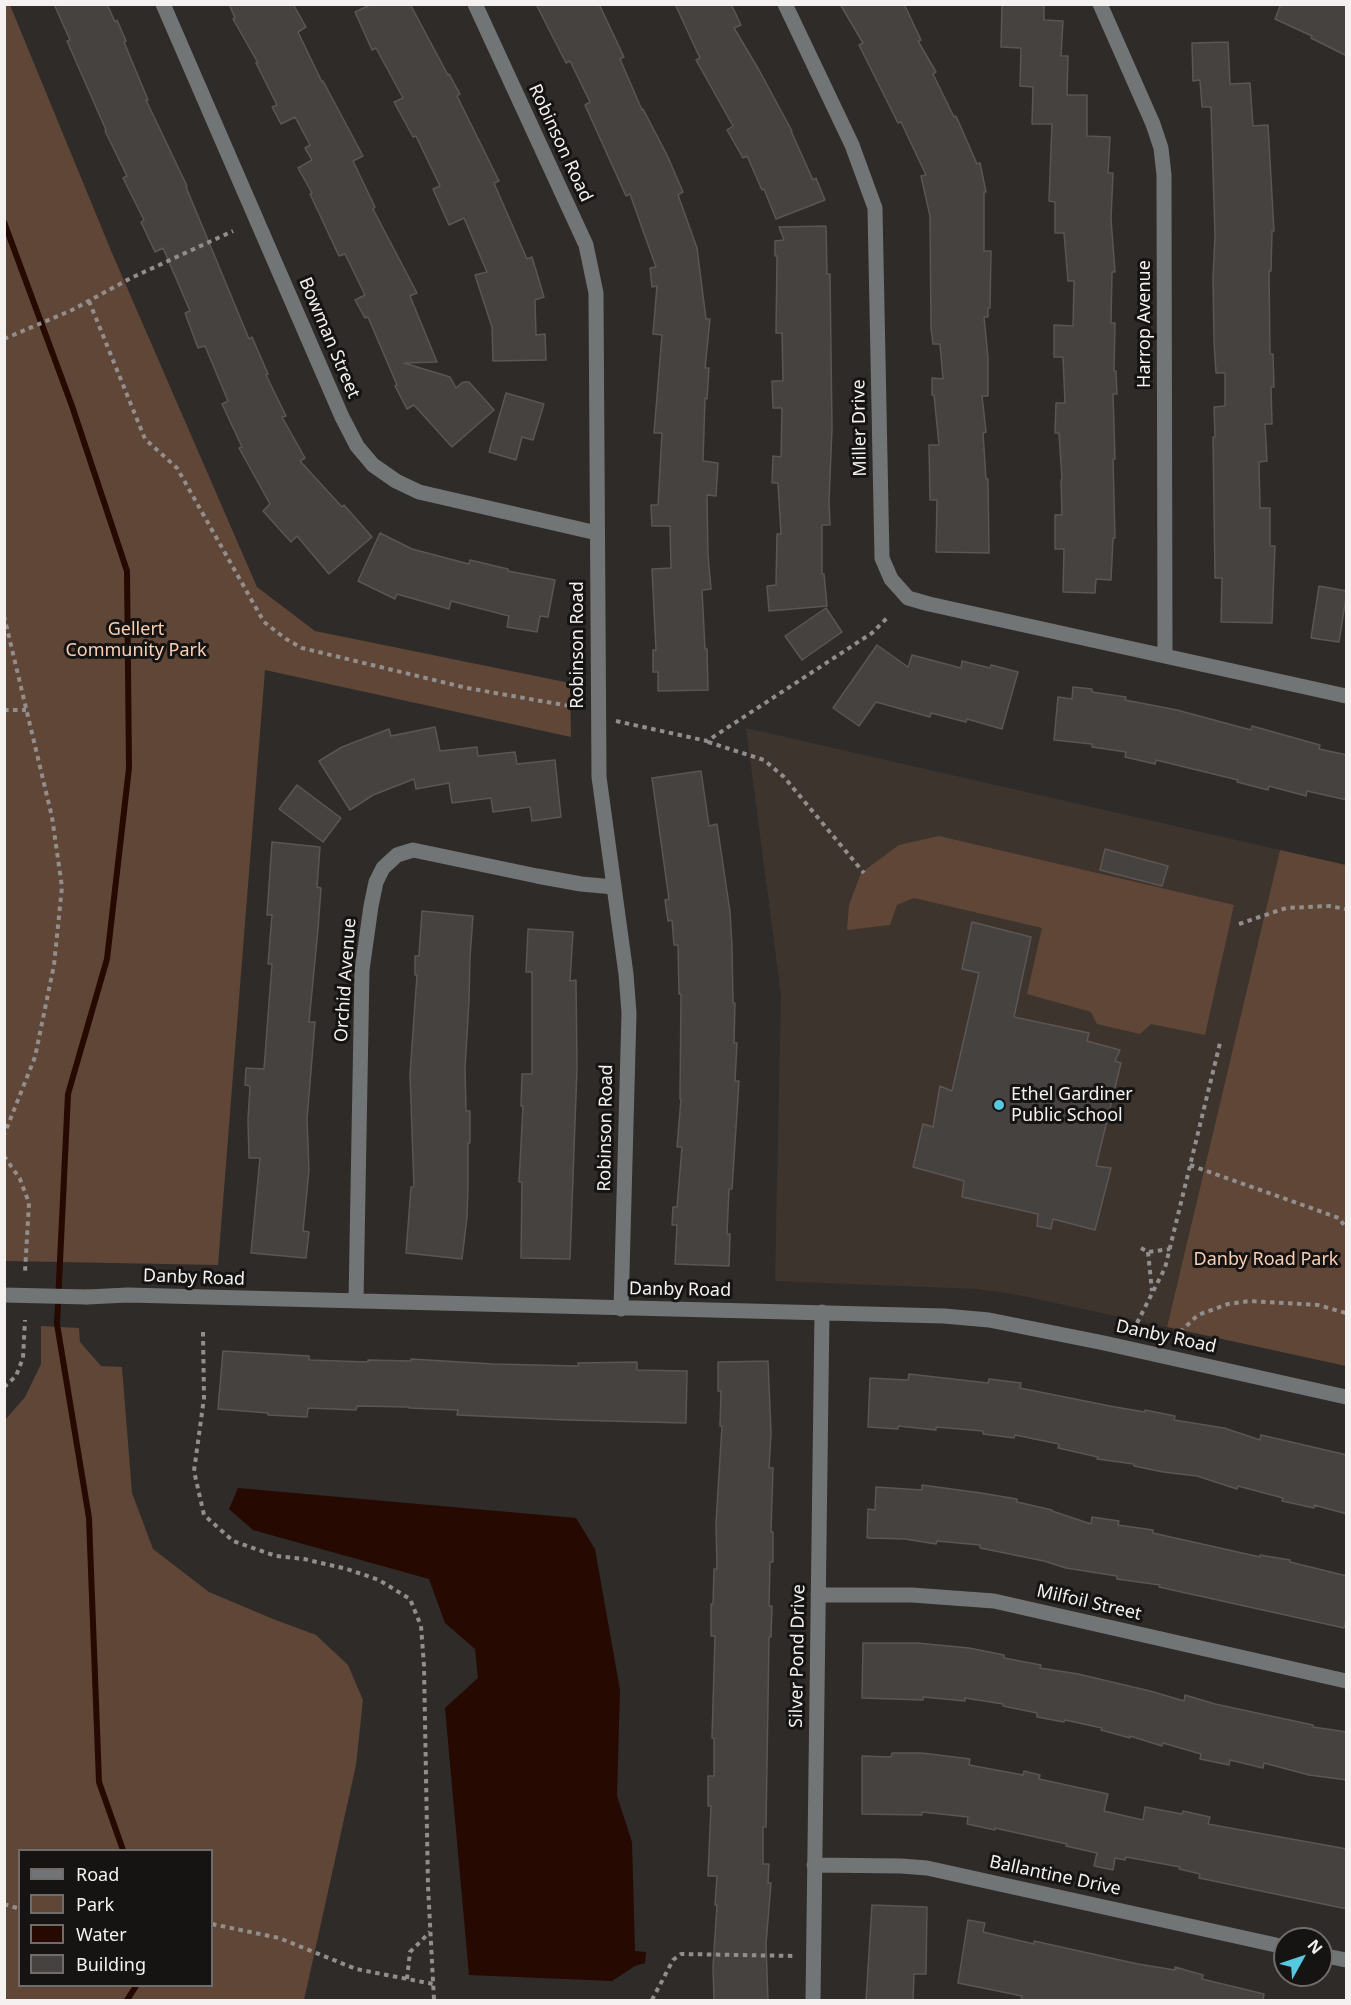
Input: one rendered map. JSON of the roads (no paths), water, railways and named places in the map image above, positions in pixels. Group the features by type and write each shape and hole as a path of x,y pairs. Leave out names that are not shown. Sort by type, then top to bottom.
{"street":[{"name":"Bowman Street","path":"163,4 337,407 357,446 373,465 396,481 419,492 597,533"},
{"name":"Robinson Road","path":"475,4 580,231 590,258 596,293 599,777 626,974 629,1013 621,1309"},
{"name":"Miller Drive","path":"785,4 852,145 875,208 882,558 891,579 908,598 1347,696"},
{"name":"Harrop Avenue","path":"1100,4 1153,124 1161,148 1164,175 1165,656"},
{"name":"Orchid Avenue","path":"356,1301 362,970 371,906 376,882 383,868 398,855 413,850 537,876 614,887"},
{"name":"Danby Road","path":"4,1295 87,1297 128,1295 944,1316 989,1320 1347,1396"},
{"name":"Silver Pond Drive","path":"813,2001 822,1312"},
{"name":"Milfoil Street","path":"818,1595 912,1595 994,1601 1347,1681"},
{"name":"Ballantine Drive","path":"814,1865 927,1868 1273,1944"}],"water":[{"path":"238,1488 576,1518 595,1549 620,1690 617,1796 632,1842 635,1951 646,1952 645,1963 635,1966 612,1981 469,1975 445,1708 478,1678 475,1649 445,1623 429,1579 253,1530 229,1509"}],"waterway":[{"path":"4,222 72,406 127,571 129,768 107,959 68,1094 57,1324 89,1518 99,1782 123,1849"},
{"path":"127,2000 135,1987"}],"place":[{"name":"Ethel Gardiner Public School","path":"999,1105"}],"park label":[{"name":"Gellert Community Park","path":"136,640"},
{"name":"Danby Road Park","path":"1266,1260"}]}
